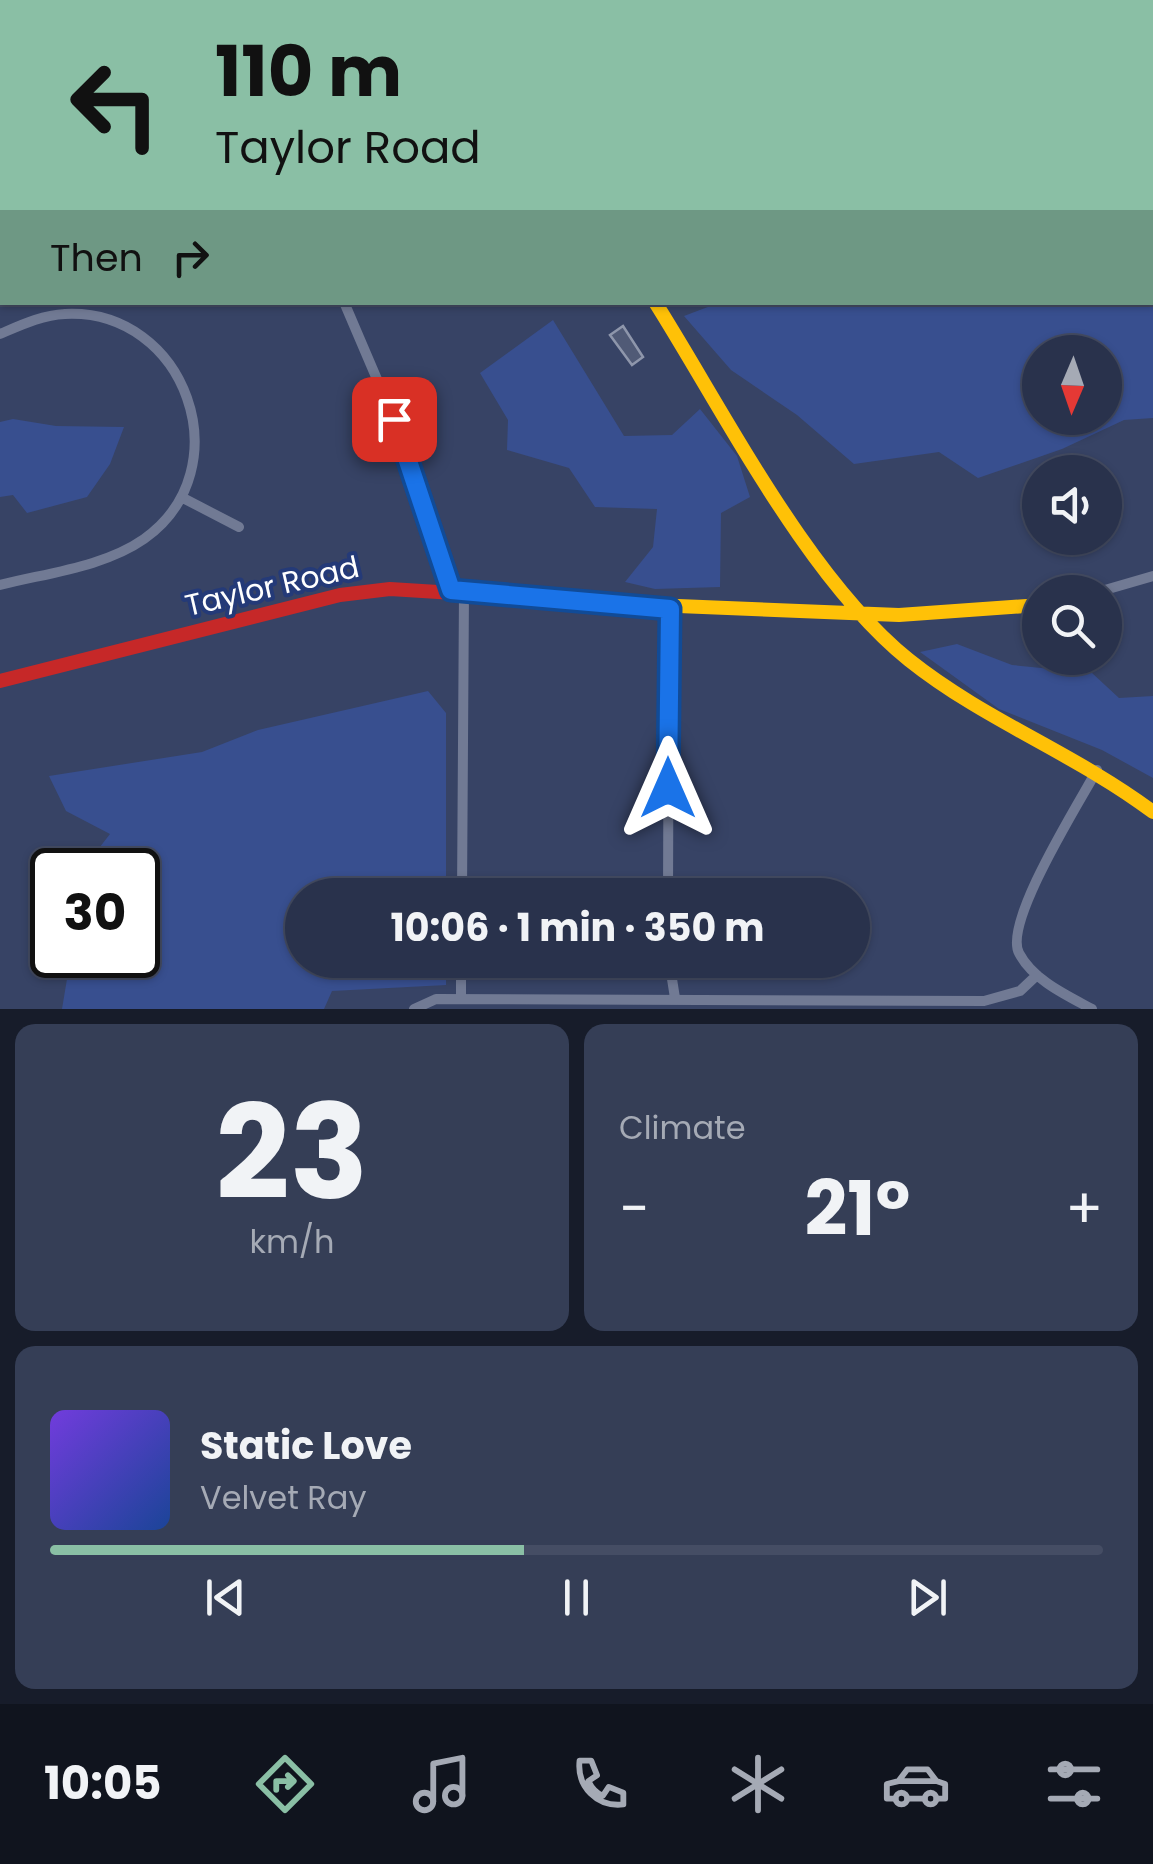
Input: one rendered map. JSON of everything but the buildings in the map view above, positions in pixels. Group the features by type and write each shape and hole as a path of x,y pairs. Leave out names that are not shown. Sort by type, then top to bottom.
{"street":[{"path":"345,305 394,419 458,591 462,878"},
{"path":"657,305 808,546 860,614 931,677 1097,770 1153,812"},
{"path":"0,334 50,316 84,314 119,323 159,350 179,376 195,420 196,452 183,498 155,530 116,554 0,585"},
{"path":"183,498 238,527"},
{"path":"1122,585 1153,576"},
{"name":"Taylor Road","path":"0,681 340,596 390,589 670,609 860,614 1022,606"},
{"path":"668,878 670,609"},
{"path":"1092,1009 1036,975 1016,945 1016,922 1097,770"},
{"path":"414,1009 429,1000 461,999 675,998 874,1004 984,1001 1020,991 1036,975"},
{"path":"461,978 461,999"},
{"path":"672,978 675,998"}],"shaded area":[{"path":"713,305 1153,305 1153,418 1122,421 1122,335 1022,335 1022,435 1092,435 1045,455 1022,455 1022,463 978,478 939,452 854,464 797,415 731,370 684,316"},
{"path":"553,320 624,436 672,435 700,409 737,456 750,497 721,513 720,587 655,589 625,582 653,547 657,509 595,507 569,468 507,450 508,420 480,373"},
{"path":"13,419 56,426 124,427 110,464 87,497 27,513 13,495 0,497 0,422"},
{"path":"957,644 1022,666 1022,675 1094,675 1119,698 1153,696 1153,778 1102,750 999,709 920,652"},
{"path":"428,691 446,713 446,878 285,878 285,978 446,978 446,985 332,991 324,1009 62,1009 67,978 160,978 160,848 99,848 110,834 66,811 49,776 202,752 258,730"}],"traffic: slow":[{"path":"657,305 770,492 837,586 872,626 909,660 968,701 1093,772 1153,812"},
{"path":"629,604 899,615 1022,606"}],"traffic: jam":[{"path":"0,681 340,595 390,589 629,604"}],"route":[{"path":"394,419 451,590 670,609 668,788"}]}
